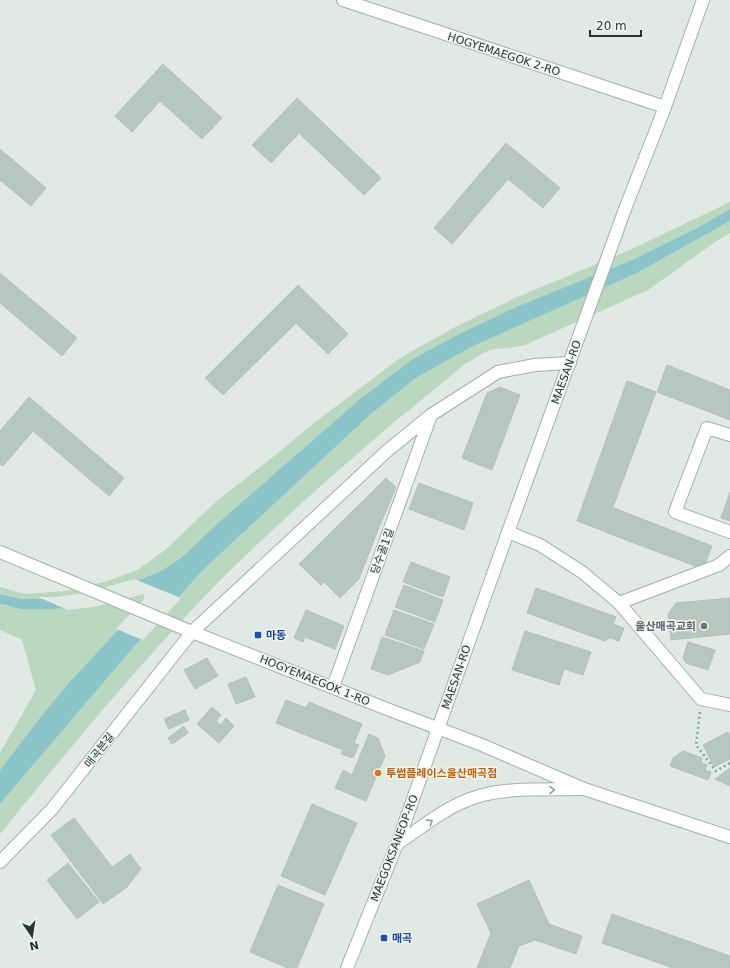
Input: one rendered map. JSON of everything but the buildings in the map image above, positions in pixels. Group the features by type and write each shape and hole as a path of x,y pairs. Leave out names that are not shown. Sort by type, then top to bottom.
{"street":[{"name":"HOGYEMAEGOK 2-RO","path":"343,0 665,107"},
{"path":"665,107 703,0"},
{"name":"MAESAN-RO","path":"438,728 625,209 665,107"},
{"name":"매곡본길","path":"0,862 52,810 192,632 387,451 431,416 498,372 535,365 570,363"},
{"name":"당수골1길","path":"333,687 431,416"},
{"path":"730,435 707,428 675,512 730,532"},
{"path":"508,532 540,545 582,572 619,603 701,699 730,706"},
{"name":"HOGYEMAEGOK 1-RO","path":"0,552 192,632 438,728"},
{"path":"619,603 719,565 730,556"},
{"path":"438,728 482,744 584,789 730,837"},
{"name":"MAEGOKSANEOP-RO","path":"347,968 397,844 438,728"},
{"path":"397,844 456,805 477,796 506,791 584,789"}],"path":[{"path":"701,699 696,746 716,770 730,764"}],"green space":[{"path":"730,202 730,209 699,227 634,259 516,307 459,334 411,360 360,399 218,523 181,558 161,571 144,578 90,594 57,599 23,599 0,594 0,587 25,594 66,591 108,581 139,569 165,550 219,499 310,426 400,358 455,327 513,299 630,250"},
{"path":"730,221 730,233 648,290 525,345 494,349 483,353 465,364 393,423 344,465 248,553 202,599 124,685 0,834 0,804 126,656 203,570 371,414 416,378 471,347 635,274"},
{"path":"145,591 146,600 39,719 0,770 0,753 36,690 22,640 0,630 0,604 20,609"}],"water":[{"path":"730,209 730,221 635,274 471,347 416,378 371,414 203,570 126,656 0,804 0,770 69,683 146,600 145,592 99,603 68,608 37,610 21,609 0,604 0,594 23,599 58,599 90,594 144,578 161,571 181,558 218,523 360,399 411,360 459,334 516,307 634,259 699,227"}],"pier":[{"path":"134,579 181,598 143,640 116,629 144,599 144,594 94,607 68,610 38,597 57,597 90,592"}],"place":[{"name":"울산매곡교회","path":"704,626"},
{"name":"마동","path":"258,635"},
{"name":"투썸플레이스울산매곡점","path":"378,773"},
{"name":"매곡","path":"384,938"}]}
